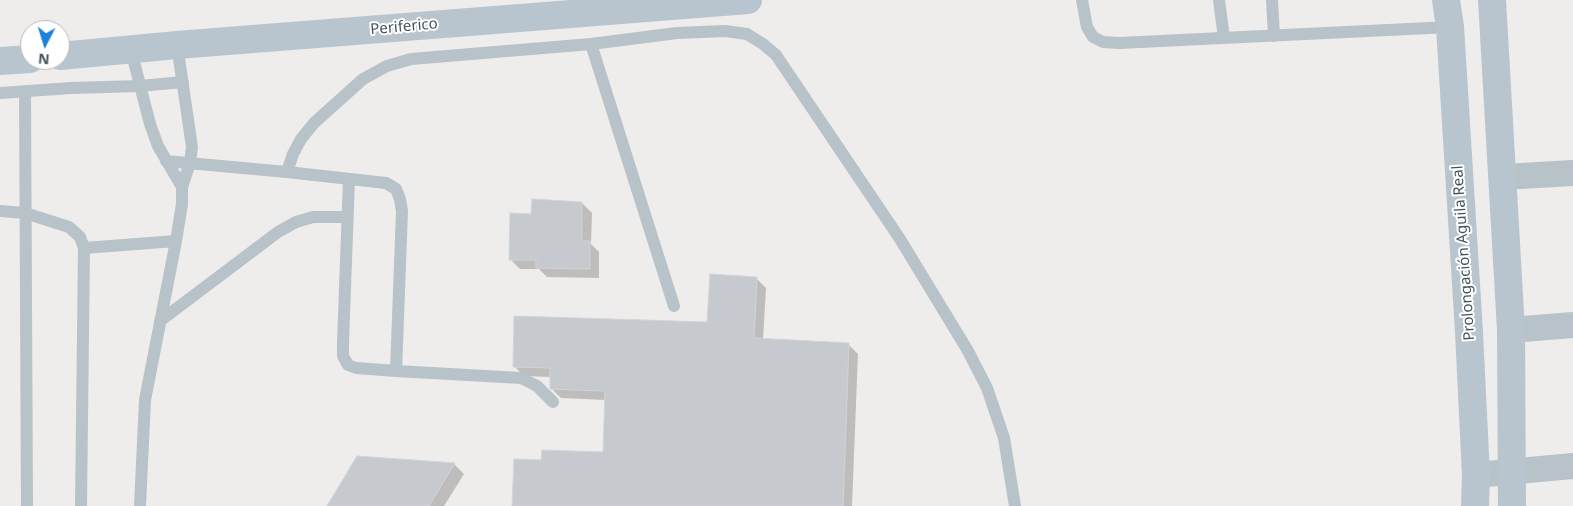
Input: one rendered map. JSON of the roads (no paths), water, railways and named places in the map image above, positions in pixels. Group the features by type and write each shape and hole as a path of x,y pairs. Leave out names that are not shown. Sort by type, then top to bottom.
{"street":[{"name":"Periferico","path":"70,55 748,0"},
{"name":"Prolongación Aguila Real","path":"1446,0 1450,27 1476,475 1475,506"},
{"path":"1492,0 1511,330 1512,506"},
{"path":"0,61 20,60"},
{"path":"1503,177 1573,173"},
{"path":"1511,330 1573,326"},
{"path":"1476,475 1573,466"}],"lane":[{"path":"1082,0 1087,27 1093,37 1103,42 1119,43 1450,27"},
{"path":"1219,0 1224,38"},
{"path":"1272,0 1274,36"},
{"path":"287,172 293,154 301,139 314,123 363,79 387,66 411,59 591,44 677,33 725,31 747,34 764,44 776,56 900,239 968,352 987,388 1004,438 1015,506"},
{"path":"591,44 674,306"},
{"path":"140,506 145,400 176,241 182,204 182,187 190,163 192,147 177,46"},
{"path":"131,50 150,124 166,161 182,187"},
{"path":"0,93 182,82"},
{"path":"25,91 27,506"},
{"path":"166,161 386,183 396,189 402,211 396,371"},
{"path":"349,179 343,356 348,364 356,368 521,378 537,386 553,402"},
{"path":"0,211 25,213 69,227 80,237 84,248 81,506"},
{"path":"160,321 278,232 296,222 313,218 347,217"},
{"path":"84,248 176,241"}]}
